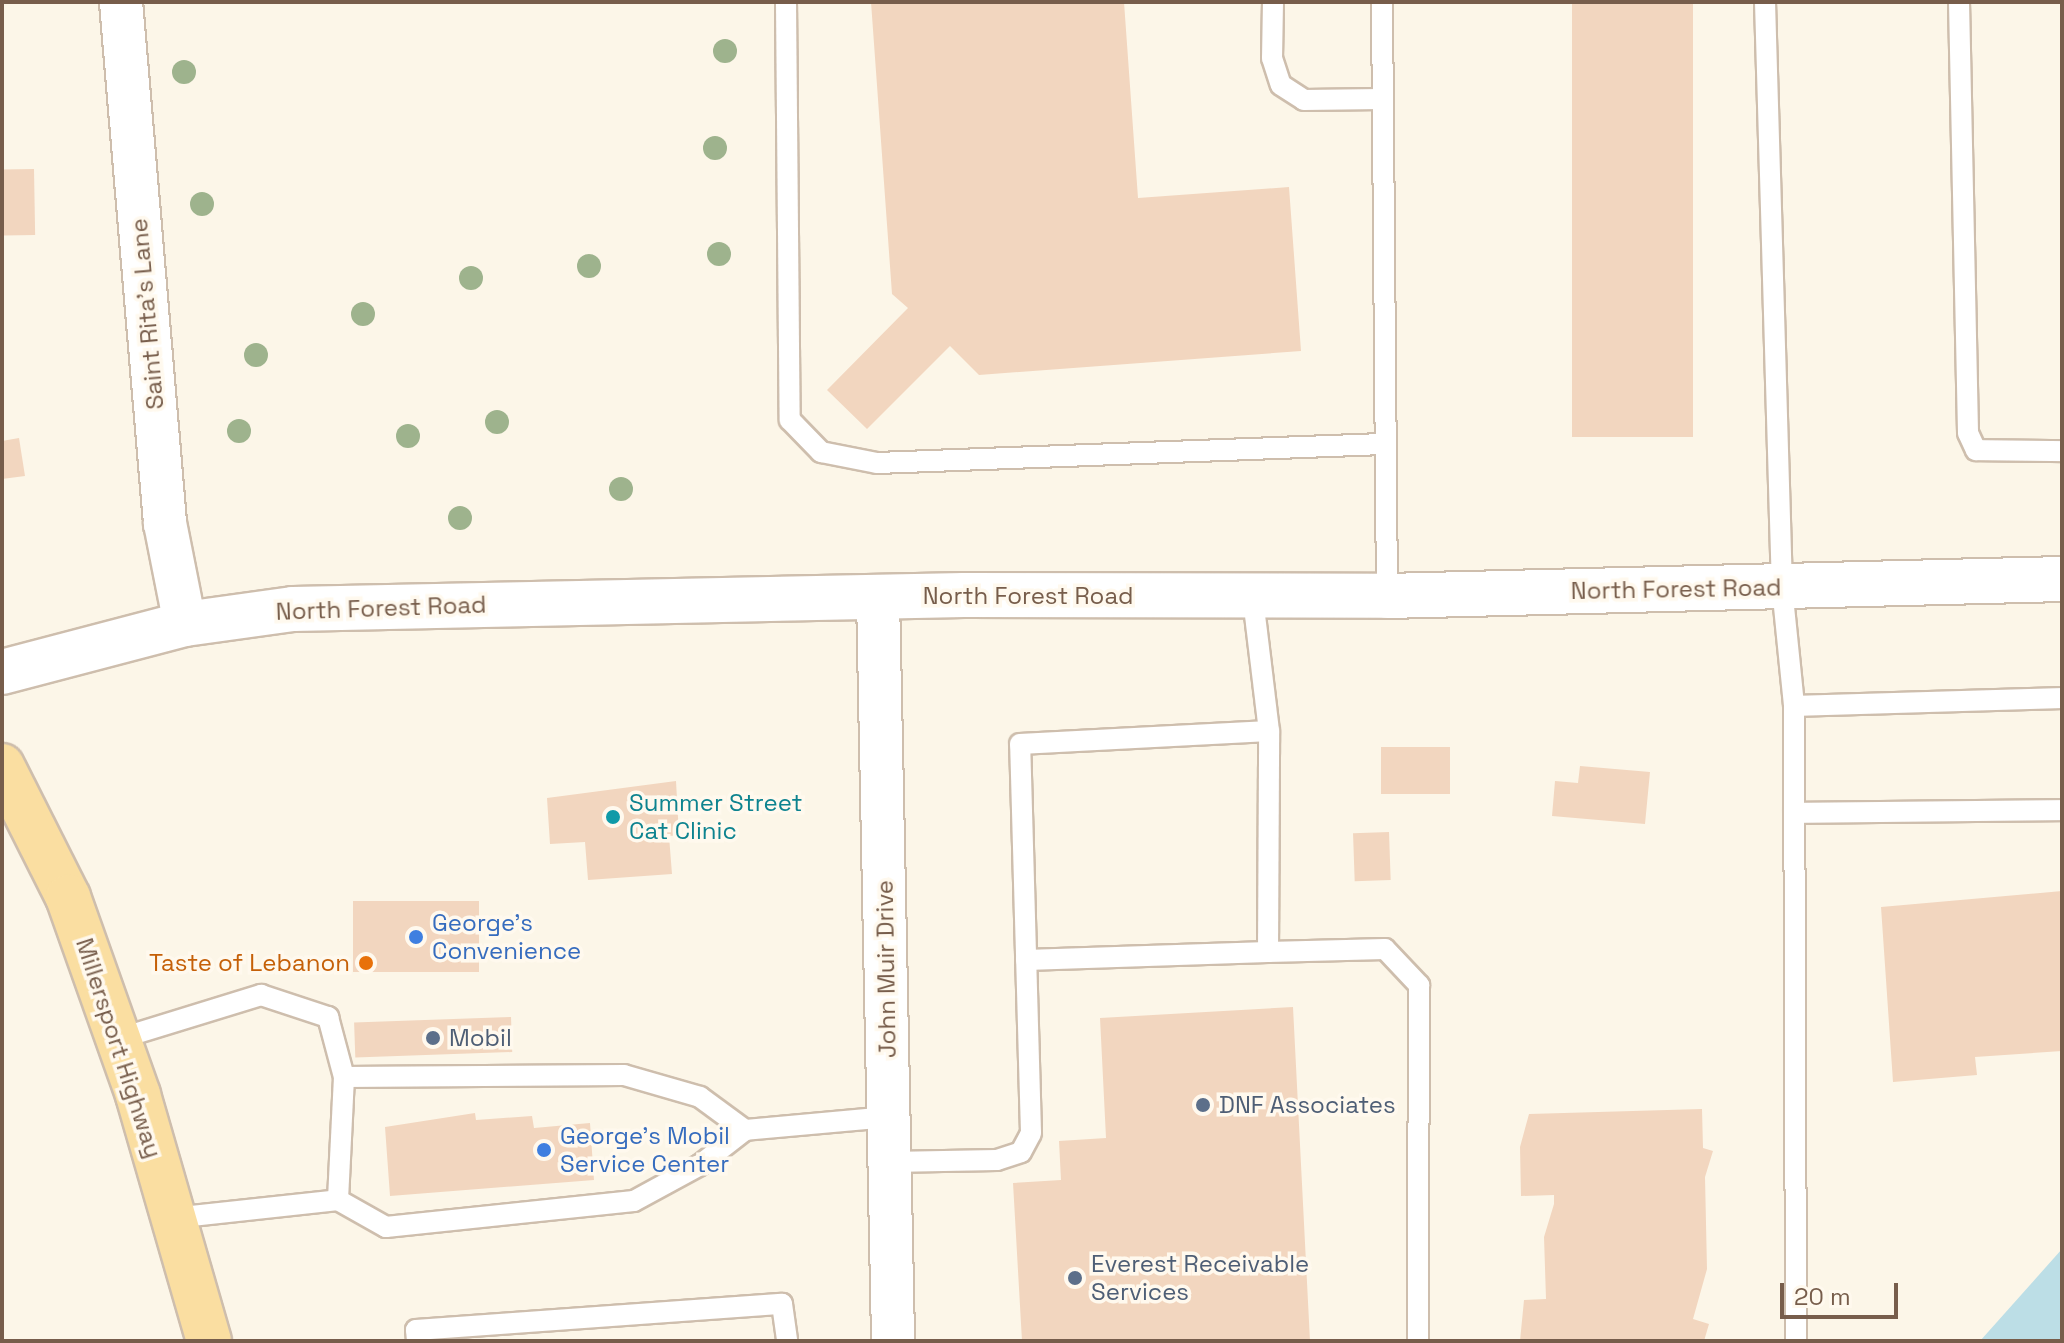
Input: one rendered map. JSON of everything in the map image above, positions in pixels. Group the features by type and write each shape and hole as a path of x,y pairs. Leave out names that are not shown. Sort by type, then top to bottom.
{"main road":[{"name":"Millersport Highway","path":"2,766 68,897 118,1039 209,1341"}],"street":[{"name":"Saint Rita's Lane","path":"121,2 165,523 185,624"},
{"name":"North Forest Road","path":"2,672 185,624 293,609 878,597 1387,596 2062,579"},
{"name":"John Muir Drive","path":"878,597 893,1341"}],"lane":[{"path":"786,2 790,420 821,452 877,463 1382,444"},
{"path":"1273,2 1272,58 1281,85 1304,100 1382,99"},
{"path":"1382,2 1382,444 1387,596"},
{"path":"1765,2 1782,587 1794,706 1796,1341"},
{"path":"1959,2 1968,433 1976,450 2062,451"},
{"path":"1253,598 1269,731 1268,952"},
{"path":"1794,706 2062,698"},
{"path":"890,1162 997,1160 1021,1152 1031,1133 1020,744 1269,731"},
{"path":"1794,813 2062,810"},
{"path":"1026,960 1385,949 1419,985 1418,1341"},
{"path":"118,1039 261,995 328,1017 344,1077 338,1200"},
{"path":"344,1077 624,1075 700,1097 745,1130"},
{"path":"173,1218 338,1200 386,1227 634,1201 700,1165 745,1130 889,1117"},
{"path":"417,1341 416,1330 782,1304 787,1341"}],"water":[{"path":"2062,1249 2062,1341 1980,1341"}],"building":[{"path":"871,2 1124,2 1138,198 1289,187 1301,351 979,375 950,346 867,429 827,390 908,308 892,294"},
{"path":"1572,2 1693,2 1693,437 1572,437"},
{"path":"34,169 35,235 3,236 2,170"},
{"path":"19,438 25,476 2,479 2,441"},
{"path":"1381,747 1450,747 1450,794 1381,794"},
{"path":"1580,766 1650,772 1645,824 1552,816 1555,781 1578,783"},
{"name":"Summer Street Cat Clinic","path":"676,781 679,835 669,836 672,874 588,880 585,842 550,844 547,798"},
{"path":"1389,832 1391,880 1355,881 1353,833"},
{"path":"2062,891 2062,1051 1975,1057 1977,1075 1893,1082 1881,907"},
{"name":"George's Convenience","path":"353,901 479,901 479,972 353,972"},
{"path":"1293,1007 1310,1341 1022,1341 1013,1183 1061,1180 1059,1141 1106,1138 1100,1018"},
{"name":"Mobil","path":"511,1017 512,1052 355,1057 354,1022"},
{"path":"1702,1109 1703,1148 1713,1151 1705,1177 1707,1269 1693,1319 1709,1324 1704,1341 1520,1341 1524,1300 1546,1299 1544,1237 1554,1204 1554,1195 1521,1196 1520,1147 1529,1114"},
{"path":"475,1113 476,1120 532,1116 534,1128 590,1123 594,1180 390,1196 385,1127"}],"place":[{"name":"Summer Street Cat Clinic","path":"613,817"},
{"name":"George's Convenience","path":"416,937"},
{"name":"Taste of Lebanon","path":"366,963"},
{"name":"Mobil","path":"433,1038"},
{"name":"DNF Associates","path":"1203,1105"},
{"name":"George's Mobil Service Center","path":"544,1150"},
{"name":"Everest Receivable Services","path":"1075,1278"}]}
